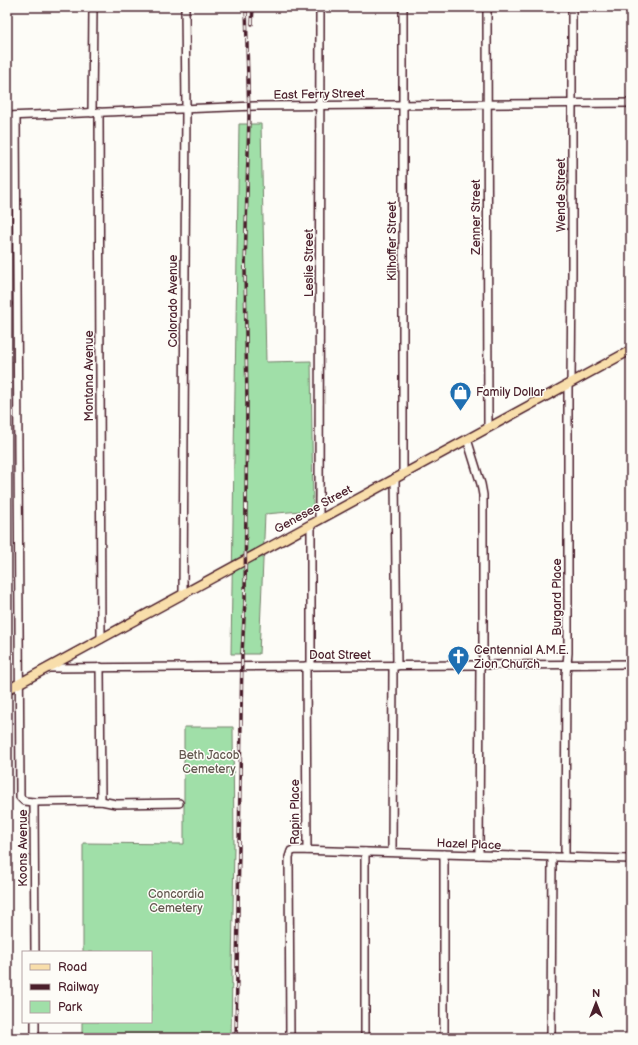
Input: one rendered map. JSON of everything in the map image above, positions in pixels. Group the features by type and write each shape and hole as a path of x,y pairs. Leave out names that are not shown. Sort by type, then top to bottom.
{"main road":[{"name":"Genesee Street","path":"7,690 631,350"}],"street":[{"name":"Montana Avenue","path":"93,7 101,639"},
{"name":"Colorado Avenue","path":"183,594 186,108 185,7"},
{"name":"Leslie Street","path":"319,519 320,7"},
{"name":"Kilhoffer Street","path":"392,852 399,476 403,7"},
{"name":"Zenner Street","path":"487,7 488,428"},
{"name":"Wende Street","path":"570,383 572,7"},
{"name":"East Ferry Street","path":"7,116 186,108 320,105 631,103"},
{"path":"16,116 19,683"},
{"name":"Burgard Place","path":"565,857 570,383"},
{"path":"467,439 483,495 479,855"},
{"name":"Rapin Place","path":"290,1038 289,854 293,850 307,850 311,524"},
{"name":"Doat Street","path":"48,668 631,664"},
{"path":"100,667 100,801"},
{"name":"Koons Avenue","path":"19,683 20,797 24,802 34,802 35,951"},
{"path":"34,802 100,801 116,804 179,803"},
{"name":"Hazel Place","path":"307,850 631,859"},
{"path":"365,852 365,1038"},
{"path":"444,854 444,1038"},
{"path":"551,1038 552,857"},
{"path":"35,1023 35,1038"}],"green space":[{"path":"239,124 261,124 266,362 311,361 313,510 265,514 259,654 231,654"},
{"name":"Concordia Cemetery","path":"184,727 233,727 234,845 231,1038 82,1038 82,1023 152,1023 152,951 83,951 83,843 184,844"}],"railway":[{"path":"236,1038 242,654 245,600 247,402 245,267 249,116 246,7"},
{"path":"252,24 253,7"}],"place":[{"name":"Family Dollar","path":"460,412"},
{"name":"Centennial A.M.E. Zion Church","path":"458,676"}],"park label":[{"name":"Beth Jacob Cemetery","path":"209,762"}]}
